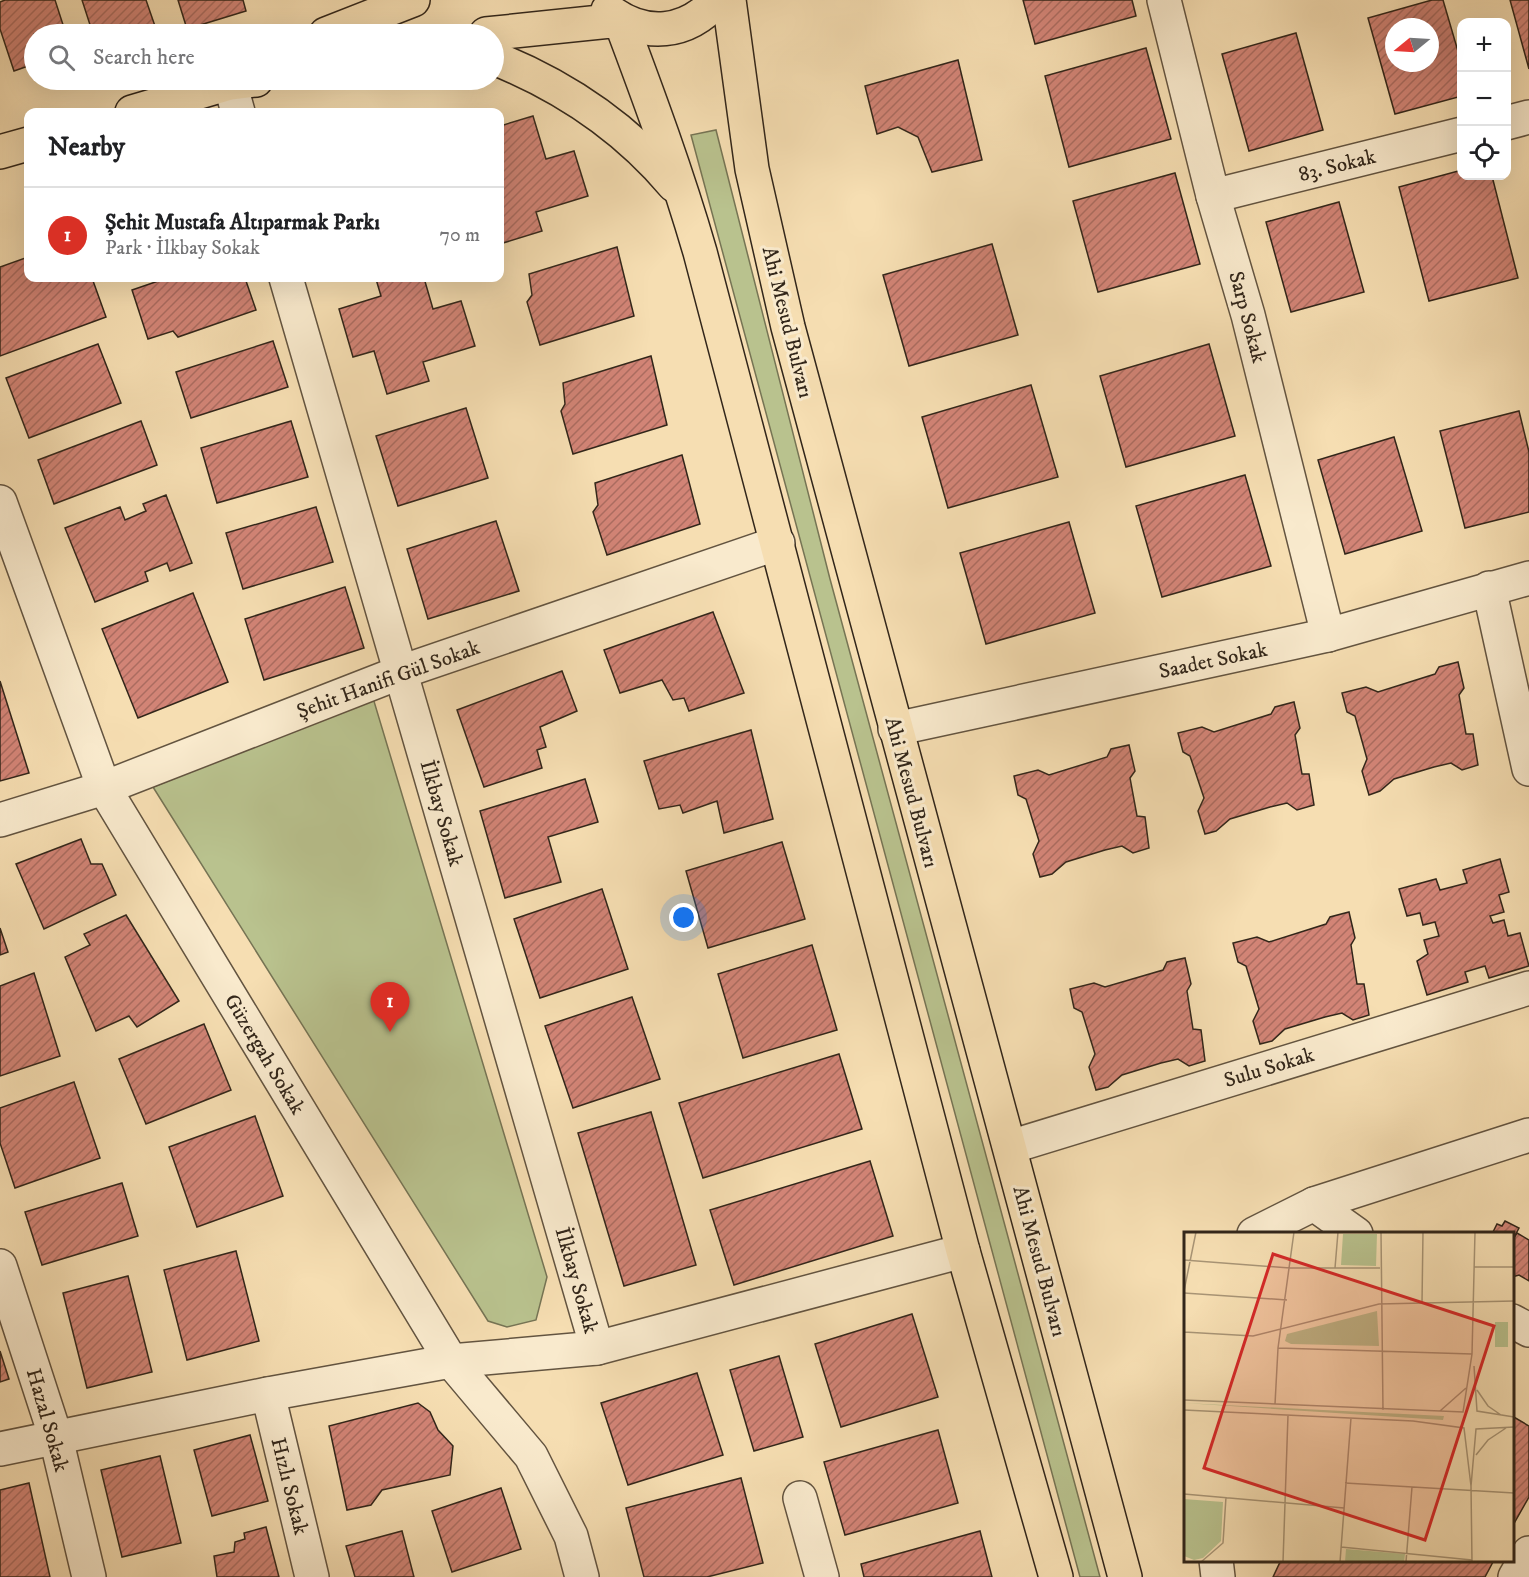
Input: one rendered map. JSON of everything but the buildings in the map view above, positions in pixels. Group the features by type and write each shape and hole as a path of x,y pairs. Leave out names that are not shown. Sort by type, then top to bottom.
{"main road":[{"path":"352,24 413,0"},
{"path":"504,31 610,10 655,30 673,29 691,22 706,12 717,0"},
{"name":"Ahi Mesud Bulvarı","path":"729,0 742,104 768,245 811,417 1125,1577"},
{"path":"610,10 685,199 778,543 963,1251 1056,1577"},
{"path":"504,62 544,80 599,114 636,144 685,199"},
{"path":"151,108 235,90"},
{"path":"0,152 24,145"}],"street":[{"name":"Sarp Sokak","path":"1164,0 1213,196 1248,315 1328,635"},
{"path":"1511,122 1529,117"},
{"name":"83. Sokak","path":"1213,196 1457,135"},
{"name":"İlkbay Sokak","path":"287,282 597,1348"},
{"name":"Güzergah Sokak","path":"1,509 104,788 451,1361 531,1456 571,1536 582,1577"},
{"name":"Şehit Hanifi Gül Sokak","path":"0,820 104,788 401,672 778,543"},
{"name":"Saadet Sokak","path":"895,729 1328,635 1529,578"},
{"path":"1490,588 1529,769"},
{"name":"Sulu Sokak","path":"1010,1147 1529,988"},
{"path":"1256,1232 1314,1204 1529,1136"},
{"path":"1314,1204 1355,1232"},
{"path":"0,1449 268,1394 451,1361 597,1348 963,1251"},
{"name":"Hazal Sokak","path":"0,1266 56,1438 89,1577"},
{"path":"1514,1322 1529,1330"},
{"name":"Hızlı Sokak","path":"268,1394 312,1577"},
{"path":"800,1498 822,1577"},
{"path":"1515,1577 1529,1553"},
{"path":"1216,1562 1218,1577"}],"green space":[{"path":"716,130 830,579 1100,1577 1080,1577 691,135"},
{"path":"373,698 547,1277 536,1320 507,1327 488,1321 153,787"}],"place":[{"name":"Şehit Mustafa Altıparmak Parkı","path":"390,1032"}]}
